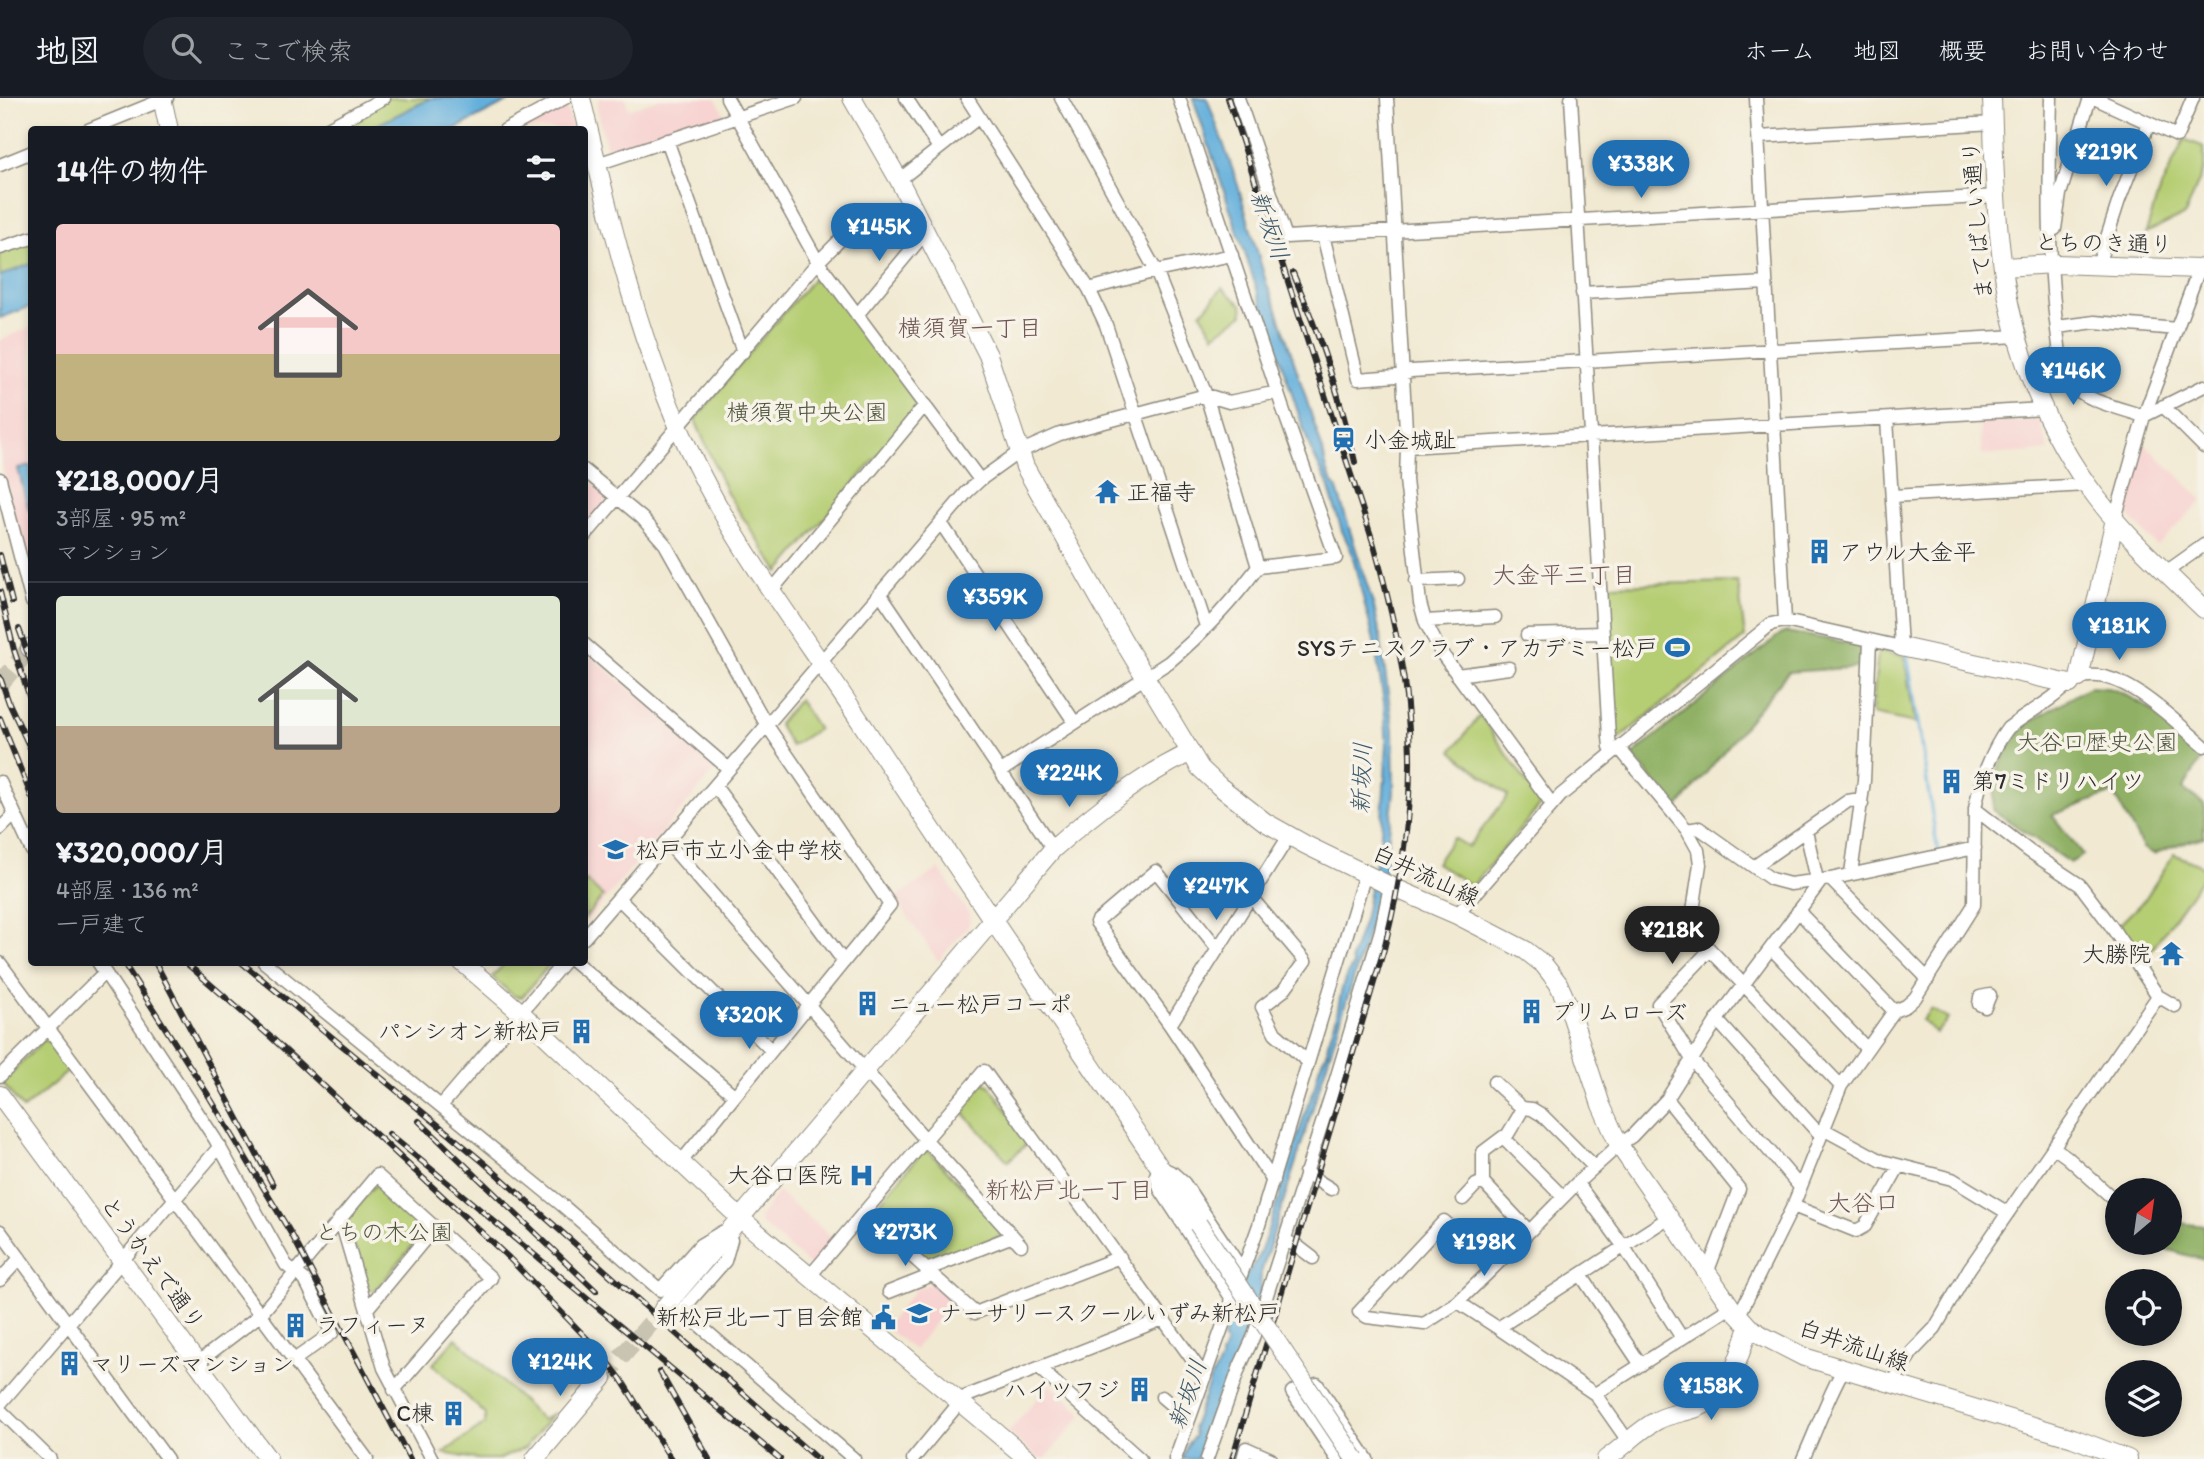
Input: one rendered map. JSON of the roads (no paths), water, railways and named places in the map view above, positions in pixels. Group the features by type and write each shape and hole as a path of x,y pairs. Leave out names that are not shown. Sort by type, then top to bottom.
{"street":[{"path":"332,126 384,98"},
{"path":"512,126 565,98"},
{"path":"581,98 585,126"},
{"path":"727,98 818,262 981,480"},
{"path":"591,167 796,98"},
{"name":"白井流山線","path":"852,98 899,180 988,355 1019,453 1038,492 1200,768 1265,822 1289,836 1388,885 1457,915 1525,950 1544,965 1558,983 1568,1005 1601,1105 1619,1145 1668,1218 1740,1316 1786,1349 1843,1370 2073,1438 2128,1459"},
{"path":"906,98 939,148"},
{"path":"967,98 1089,289 1106,325 1206,626"},
{"path":"1061,98 1156,271 1206,395 1258,567"},
{"path":"1001,771 1169,662 1237,596 1258,567 1336,558 1179,98"},
{"path":"1238,98 1286,237 1997,196"},
{"path":"1387,98 1407,447 1406,480 1416,581 1425,621 1440,651 1552,804"},
{"path":"1571,98 1610,747 1617,750 1687,830 1698,850 1700,863 1692,918 1694,933 1841,1086"},
{"path":"1756,98 1786,621"},
{"name":"まてばしい通り","path":"1992,98 2003,267 2017,336 2028,373 2043,409 2087,485 2132,539 2204,609"},
{"path":"2050,98 2050,260 2062,368 2067,380 2078,391 2111,407 2144,416 2204,386"},
{"path":"2050,260 2060,194 2092,98 2177,136 2193,98"},
{"path":"98,126 164,99 168,126"},
{"path":"899,180 979,117"},
{"path":"1758,137 1993,123"},
{"path":"2098,265 2119,200 2149,123"},
{"path":"667,141 743,352"},
{"path":"588,146 591,167 637,317 667,400 709,491 772,590 1355,1459"},
{"path":"0,164 28,154"},
{"path":"588,532 818,262 847,233 912,207"},
{"path":"857,315 925,233"},
{"path":"1323,235 1359,379 1411,371 2017,336"},
{"path":"0,248 28,239"},
{"path":"1089,289 1232,255"},
{"name":"とちのき通り","path":"2003,267 2050,260 2098,265 2202,268"},
{"path":"2075,681 2115,519 2144,416 2202,268"},
{"path":"1582,293 1766,283"},
{"path":"2057,327 2095,322 2177,329"},
{"path":"588,934 766,724 981,480 1019,453 1060,434 1206,395 1229,402 1278,392"},
{"path":"772,590 925,405"},
{"path":"2163,406 2204,447"},
{"path":"1407,447 2043,409"},
{"path":"1887,419 1901,647"},
{"path":"588,473 656,531 766,724 890,905 681,1162"},
{"path":"0,479 28,586"},
{"path":"1892,496 2087,485"},
{"path":"941,523 1075,723"},
{"path":"2166,572 2204,545"},
{"path":"1416,581 1458,579"},
{"path":"880,593 1054,849"},
{"path":"1425,621 1495,617"},
{"path":"1457,915 1552,804 1771,624 1786,621 1870,641 2075,681"},
{"path":"1527,635 1603,632"},
{"path":"1851,873 1862,804 1870,641"},
{"path":"588,647 729,769"},
{"path":"1457,675 1509,668"},
{"path":"1606,1459 1660,1419 1705,1404 1722,1391 1737,1364 1740,1316 1793,1206 1841,1086 1894,1011 1915,998 1974,905 1977,797 2002,737 2023,717 2075,681 2103,675 2115,678 2130,687 2204,746"},
{"path":"663,1309 1054,849 1085,820 1137,782 1189,753"},
{"path":"0,782 28,842"},
{"path":"715,786 844,961"},
{"path":"1755,866 1848,801 1854,800 1862,804"},
{"path":"1975,809 2029,852 2080,885 2158,996 2175,1006"},
{"path":"0,829 14,815"},
{"path":"1687,830 1699,828 1771,879 1783,884 1823,880 1975,848"},
{"path":"1805,831 1823,880 1928,979"},
{"path":"1170,1025 1289,836"},
{"path":"667,842 925,1139 1017,1240 929,1273 889,1292"},
{"path":"1219,949 1156,871 1096,922 1170,1025 1273,1181"},
{"path":"1175,1459 1273,1181 1367,875"},
{"path":"1495,1266 1444,1221 1359,1312 1367,1317 1424,1324 1458,1302 1495,1266 1577,1183 1632,1136 1667,1098 1717,1020 1823,880"},
{"path":"1207,1459 1240,1366 1253,1338 1306,1173 1381,930 1388,885"},
{"path":"1251,897 1305,961 1283,991 1262,1007 1275,1034 1308,1062"},
{"path":"619,899 771,1050"},
{"path":"1798,911 1894,1011"},
{"path":"1771,948 1867,1049"},
{"path":"1710,950 1658,1004 1693,1060 1800,1187"},
{"path":"0,963 367,1459"},
{"path":"269,966 562,1205 660,1290 704,1241 722,1233 731,1240 725,1261 682,1310 854,1459"},
{"path":"467,966 520,1012 741,1219 1028,1459"},
{"path":"440,1106 560,966"},
{"path":"580,966 734,1095"},
{"path":"0,1076 48,1028 101,968 220,1146 286,1265 305,1280 332,1332 294,1360"},
{"path":"1892,1384 1912,1352 1935,1328 1969,1269 2158,996"},
{"path":"1717,1020 1821,1132 1882,1161 1952,1179 2008,1213"},
{"path":"809,1277 984,1071 1205,1377"},
{"path":"1494,1083 1522,1108 1532,1109 1542,1115 1594,1167"},
{"name":"とうかえで通り","path":"0,1095 268,1459"},
{"path":"1667,1098 1739,1189 1707,1273"},
{"path":"1505,1139 1522,1108"},
{"path":"1529,1231 1483,1182 1483,1152 1503,1137 1563,1197"},
{"path":"0,1404 220,1146"},
{"path":"2053,1147 2105,1191"},
{"path":"1793,1206 1856,1231 1865,1226 1899,1166"},
{"path":"1160,1167 1173,1173 1184,1183 1242,1270"},
{"path":"1160,1167 1156,1175 1160,1189 1232,1299"},
{"path":"1306,1173 1331,1189"},
{"path":"197,1363 260,1315 377,1175 491,1278 394,1390"},
{"path":"1462,1199 1483,1182"},
{"path":"1577,1183 1624,1247 1682,1338"},
{"path":"864,1213 975,1313 1120,1257"},
{"path":"1498,1328 1668,1218"},
{"path":"340,1219 384,1368 432,1459"},
{"path":"367,1309 435,1227"},
{"path":"0,1231 167,1459"},
{"path":"1284,1241 1296,1245 1313,1258"},
{"path":"0,1280 20,1258"},
{"path":"1581,1275 1641,1365"},
{"path":"1458,1302 1595,1394 1628,1441"},
{"path":"1595,1394 1682,1338 1740,1316"},
{"path":"912,1459 959,1401 1163,1319"},
{"path":"1040,1369 1140,1459"},
{"path":"1803,1459 1831,1390 1843,1370"},
{"path":"535,1459 603,1378"},
{"path":"1337,1459 1292,1392 1317,1384 1367,1459"},
{"path":"1162,1397 1189,1420"},
{"path":"0,1410 50,1459"},
{"path":"1243,1459 1246,1448 1271,1459"}],"water":[{"path":"431,98 515,98 461,126 375,126"},
{"path":"1193,98 1207,98 1237,182 1267,285 1374,607 1393,730 1394,792 1384,873 1365,942 1261,1273 1260,1296 1197,1459 1182,1459 1188,1443 1195,1436 1193,1427 1210,1380 1221,1361 1226,1344 1223,1338 1246,1275 1257,1260 1280,1199 1320,1065 1327,1053 1340,995 1353,966 1351,959 1364,920 1380,847 1387,746 1384,702 1374,641 1351,550 1342,531 1327,482 1310,448"},
{"path":"28,265 28,307 0,318 0,276"},
{"path":"28,467 28,506 18,469"}],"waterway":[{"path":"1907,654 1938,852"}],"tunnel":[{"path":"0,684 28,650"},
{"path":"603,1378 663,1309"}],"railway":[{"path":"1228,98 1374,545 1399,649 1407,702 1410,755 1409,804 1403,853 1384,949 1232,1459"},
{"path":"1293,273 1329,366 1355,462"},
{"path":"0,555 12,602"},
{"path":"0,592 14,650 28,692"},
{"path":"19,629 28,654"},
{"path":"0,677 28,743"},
{"path":"0,718 28,788"},
{"path":"126,966 207,1093 293,1237 410,1459"},
{"path":"157,966 273,1185"},
{"path":"190,966 273,1039 509,1258 601,1353 621,1379 671,1459"},
{"path":"246,966 483,1162 817,1459"},
{"path":"419,1121 596,1291"},
{"path":"389,1134 780,1459"},
{"path":"660,1372 709,1459"}],"place":[{"name":"小金城趾","path":"1344,440"},
{"name":"正福寺","path":"1107,492"},
{"name":"アウル大金平","path":"1819,552"},
{"name":"SYSテニスクラブ・アカデミー松戸","path":"1678,648"},
{"name":"第7ミドリハイツ","path":"1952,781"},
{"name":"松戸市立小金中学校","path":"616,850"},
{"name":"大勝院","path":"2171,954"},
{"name":"ニュー松戸コーポ","path":"868,1004"},
{"name":"プリムローズ","path":"1531,1012"},
{"name":"パンシオン新松戸","path":"582,1031"},
{"name":"大谷口医院","path":"862,1175"},
{"name":"ナーサリースクールいずみ新松戸","path":"919,1313"},
{"name":"新松戸北一丁目会館","path":"883,1317"},
{"name":"ラフィーヌ","path":"296,1325"},
{"name":"マリーズマンション","path":"70,1364"},
{"name":"ハイツフジ","path":"1139,1390"},
{"name":"C棟","path":"454,1413"}],"district":[{"name":"横須賀一丁目","path":"970,327"},
{"name":"大金平三丁目","path":"1564,574"},
{"name":"新松戸北一丁目","path":"1069,1189"},
{"name":"大谷口","path":"1863,1202"}],"water label":[{"name":"新坂川","path":"1270,225"},
{"name":"新坂川","path":"1361,778"},
{"name":"新坂川","path":"1187,1394"}],"park label":[{"name":"横須賀中央公園","path":"807,412"},
{"name":"大谷口歴史公園","path":"2097,742"},
{"name":"とちの木公園","path":"384,1232"}]}
